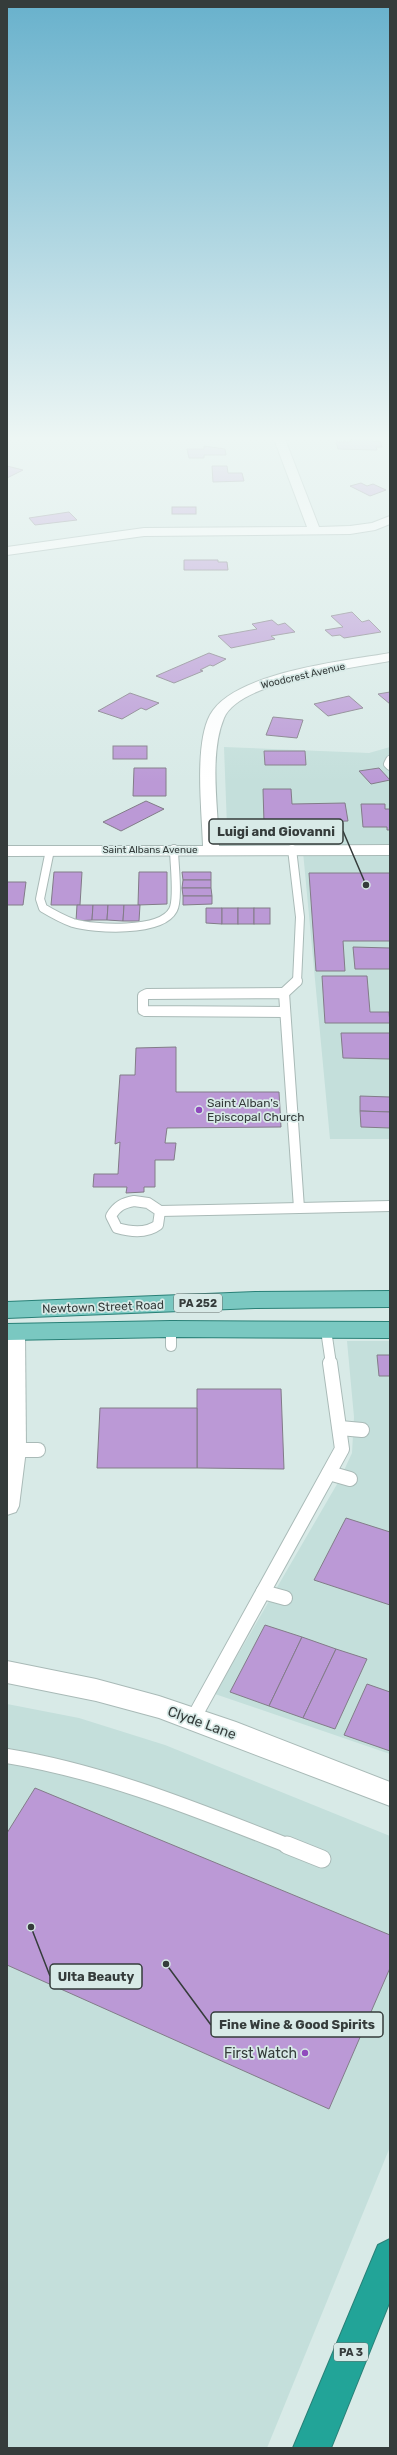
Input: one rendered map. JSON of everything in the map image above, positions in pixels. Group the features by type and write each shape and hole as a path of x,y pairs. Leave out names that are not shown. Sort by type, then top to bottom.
{"highway":[{"name":"PA 3","path":"312,2448 390,2257"}],"main road":[{"name":"Newtown Street Road","path":"7,1310 255,1300 390,1299"},
{"name":"Newtown Street Road","path":"11,1332 171,1338 326,1330 390,1330"}],"street":[{"name":"Woodcrest Avenue","path":"211,849 211,738 220,710 236,696 266,682 390,657"},
{"name":"Saint Albans Avenue","path":"7,851 174,849 390,850"},
{"path":"7,1506 11,1455 11,1332"},
{"name":"Clyde Lane","path":"7,1672 57,1681 125,1698 193,1719 390,1794"}],"lane":[{"path":"50,850 40,899 43,908 65,921 80,925 138,927 155,924 167,919 174,910 174,849"},
{"path":"284,1012 145,1011 143,1010 143,996 147,994 284,993 297,983 300,917 292,849"},
{"path":"284,993 284,1012 299,1208"},
{"path":"160,1211 390,1206"},
{"path":"193,1719 342,1449 326,1330"},
{"path":"340,1428 362,1430"},
{"path":"11,1455 38,1450"},
{"path":"329,1472 350,1479"},
{"path":"263,1592 285,1598"},
{"path":"7,1756 55,1764 162,1797 322,1859"}],"shaded area":[{"path":"224,747 369,753 390,747 390,1139 330,1139 302,841 235,835 227,827"},
{"path":"347,1341 390,1341 390,1754 215,1694 340,1479 352,1453 354,1417"},
{"path":"7,1704 79,1718 165,1745 390,1836 390,2147 267,2448 7,2448"}],"building":[{"path":"184,560 218,560 218,562 227,562 228,570 184,570"},
{"path":"352,612 362,622 369,620 381,632 344,638 340,635 332,636 325,630 343,627 331,616"},
{"path":"272,620 278,625 285,623 295,632 271,636 275,639 231,648 218,636 257,629 252,624"},
{"path":"209,653 226,659 213,666 210,665 200,670 203,671 174,683 156,676"},
{"path":"390,692 390,704 378,694"},
{"path":"130,693 159,703 146,710 141,708 122,719 98,711"},
{"path":"349,696 363,708 328,716 314,704"},
{"path":"273,717 303,720 297,738 266,735"},
{"path":"113,746 147,746 147,759 113,759"},
{"path":"264,751 305,751 306,765 265,765"},
{"path":"134,768 166,768 166,796 133,796"},
{"path":"379,768 390,780 371,784 359,771"},
{"path":"263,789 291,789 292,804 345,803 348,821 264,823"},
{"path":"146,801 164,809 121,831 103,822"},
{"path":"361,804 385,804 385,809 390,809 390,830 387,830 387,827 363,827"},
{"path":"54,872 82,872 80,905 51,905"},
{"path":"139,872 167,872 167,904 138,905"},
{"path":"182,872 211,872 211,880 183,880"},
{"path":"309,873 390,873 390,941 343,941 345,971 316,971"},
{"path":"183,880 211,880 211,888 182,888"},
{"path":"7,882 26,882 23,905 7,905"},
{"path":"182,888 211,888 212,896 183,896"},
{"path":"183,896 212,896 212,904 183,905"},
{"path":"77,905 93,905 92,920 76,921"},
{"path":"93,905 108,905 107,920 92,920"},
{"path":"108,905 124,905 123,921 107,920"},
{"path":"124,905 140,905 139,921 123,921"},
{"path":"206,908 222,908 222,924 206,923"},
{"path":"222,908 238,908 238,924 222,924"},
{"path":"238,908 254,908 254,924 238,924"},
{"path":"254,908 270,908 270,924 254,924"},
{"path":"353,947 390,948 390,969 355,969"},
{"path":"322,976 367,976 370,1012 389,1012 390,1023 325,1023"},
{"path":"341,1033 390,1033 390,1059 343,1058"},
{"name":"Saint Alban's Episcopal Church","path":"176,1047 176,1092 279,1092 281,1127 167,1128 165,1143 176,1143 174,1160 155,1160 155,1187 144,1187 144,1192 126,1193 127,1187 93,1187 94,1174 118,1174 120,1142 115,1144 120,1075 135,1075 136,1048"},
{"path":"360,1096 390,1097 390,1112 360,1111"},
{"path":"360,1111 390,1112 390,1128 361,1127"},
{"path":"377,1355 390,1355 390,1376 379,1376"},
{"path":"197,1389 281,1389 284,1469 197,1468"},
{"path":"100,1408 197,1408 197,1468 97,1468"},
{"path":"346,1518 390,1532 390,1605 314,1580"},
{"path":"265,1625 302,1637 269,1706 230,1692"},
{"path":"302,1637 336,1649 303,1718 269,1706"},
{"path":"336,1649 367,1659 335,1729 303,1718"},
{"path":"367,1684 390,1692 390,1751 344,1735"},
{"path":"35,1788 390,1935 390,1968 329,2109 7,1965 7,1833"}],"place":[{"name":"Luigi and Giovanni","path":"366,885"},
{"name":"Saint Alban's Episcopal Church","path":"199,1110"},
{"name":"Ulta Beauty","path":"31,1927"},
{"name":"Fine Wine & Good Spirits","path":"166,1964"},
{"name":"First Watch","path":"305,2053"}]}
